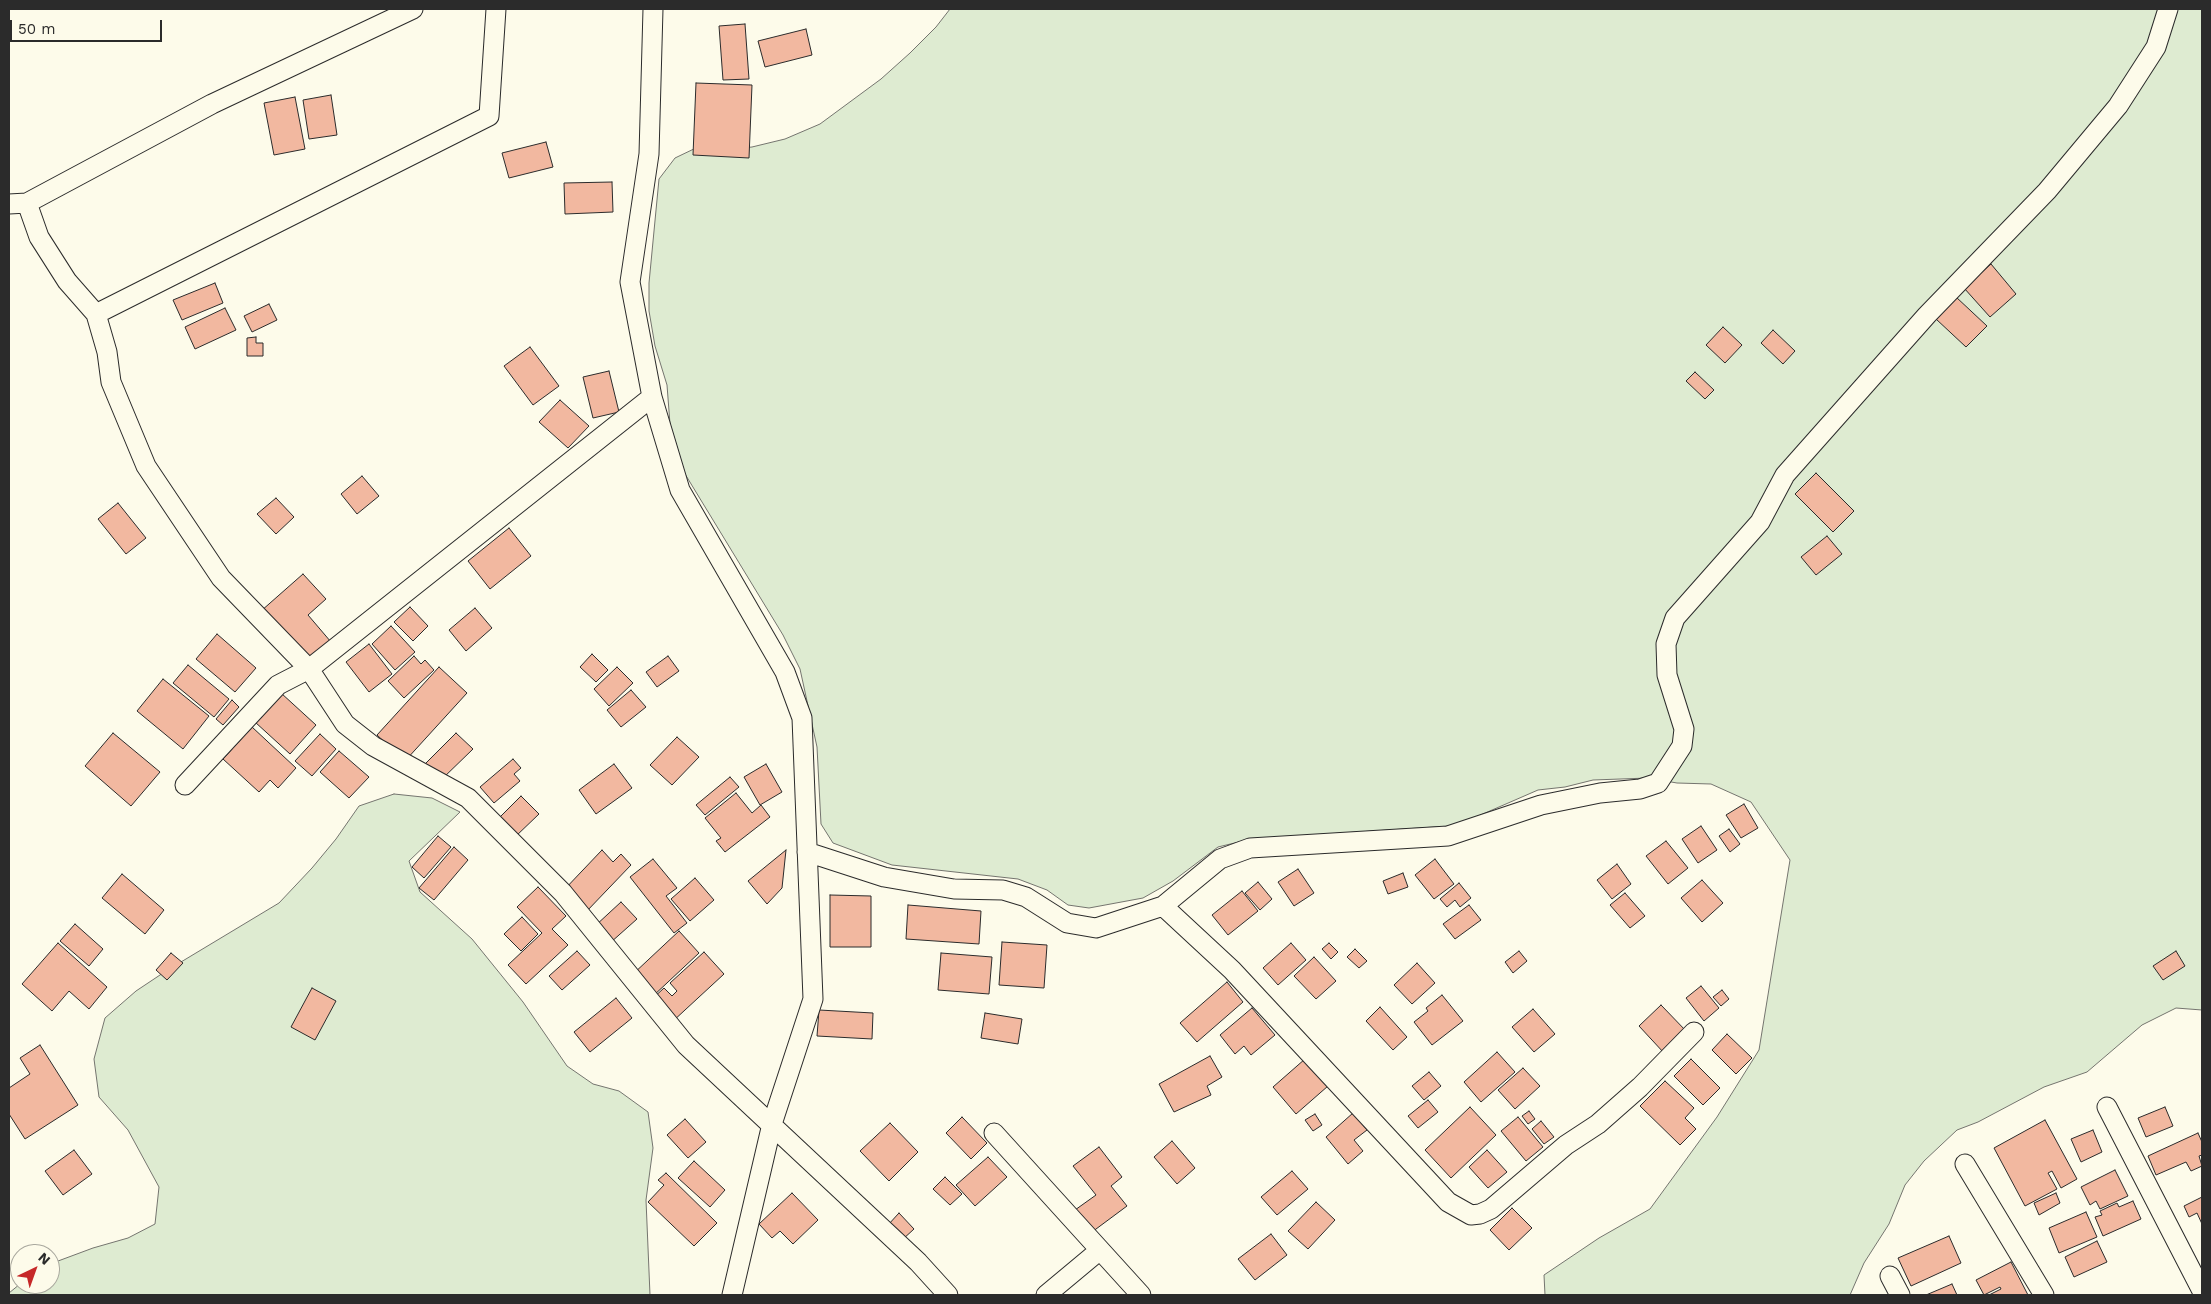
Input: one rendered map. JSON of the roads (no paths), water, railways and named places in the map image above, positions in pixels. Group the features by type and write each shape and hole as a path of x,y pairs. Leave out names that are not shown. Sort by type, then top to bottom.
{"street":[{"path":"9,204 28,203 212,104 413,9"},
{"path":"96,314 489,116 496,9"},
{"path":"653,9 650,154 630,282 652,397 680,490 785,672 802,718 813,999 772,1124 732,1295"},
{"path":"807,852 884,877 954,889 1003,890 1026,897 1067,923 1096,928 1162,906 1220,859 1250,848 1448,836 1541,805 1600,793 1640,789 1658,783 1682,746 1684,729 1667,675 1666,644 1675,618 1760,522 1785,475 1927,315 2047,191 2118,106 2156,47 2168,9"},
{"path":"28,203 40,237 67,281 96,314 107,352 111,382 146,466 221,578 309,669 345,724 373,746 468,798 563,893 686,1045 918,1262 948,1295"},
{"path":"185,785 278,685 309,669 652,397"},
{"path":"1162,906 1232,970 1448,1202 1471,1215 1480,1214 1491,1209 1566,1145 1598,1124 1640,1087 1694,1032"},
{"path":"2107,1107 2198,1292"},
{"path":"994,1133 1141,1295"},
{"path":"1965,1164 2044,1295"},
{"path":"1046,1295 1100,1250"},
{"path":"1890,1276 1900,1295"}]}
